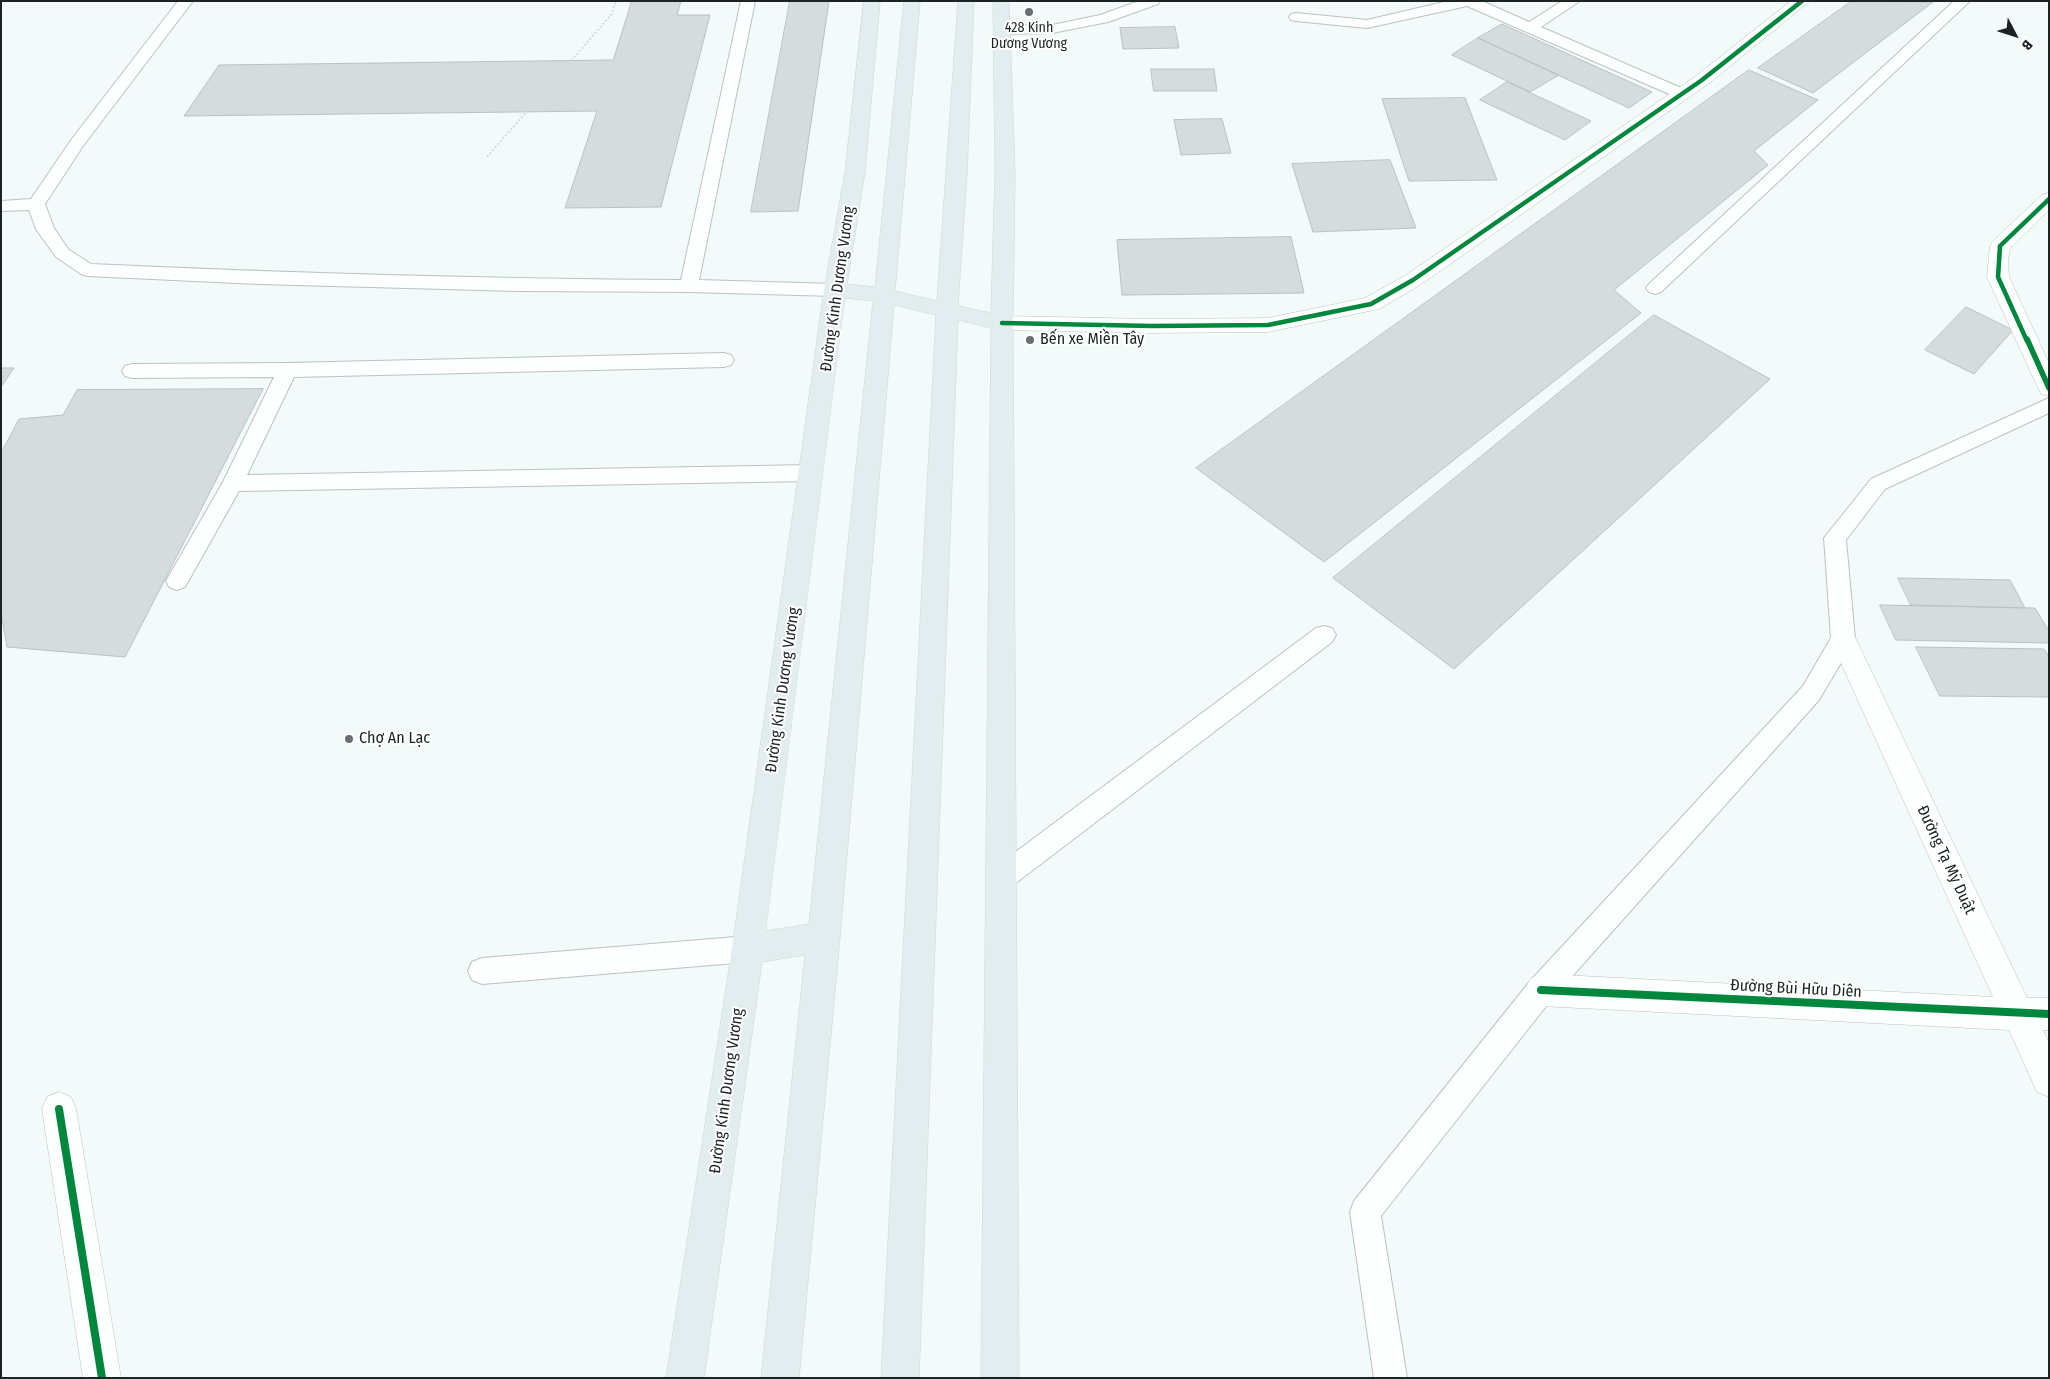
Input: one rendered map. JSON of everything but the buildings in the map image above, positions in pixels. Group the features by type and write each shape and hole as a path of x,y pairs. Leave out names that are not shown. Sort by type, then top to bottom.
{"main road":[{"name":"Đường Kinh Dương Vương","path":"685,1378 748,950 835,290 855,172 872,1"},
{"path":"780,1378 824,937 883,295 906,88 912,1"},
{"path":"900,1378 948,312 966,1"},
{"path":"1000,1378 1004,375 1002,323 1005,174 1001,1"},
{"path":"835,290 883,295 948,312 1002,323"},
{"path":"748,950 824,937"}],"street":[{"path":"1002,323 1152,326 1268,325 1371,304 1413,280 1682,94 1802,1"},
{"path":"2046,206 2000,246 1998,277 2049,388"},
{"name":"Đường Tạ Mỹ Duật","path":"1843,639 2033,1014 2049,1080"},
{"name":"Đường Bùi Hữu Diên","path":"1541,990 2033,1014"},
{"path":"59,1109 102,1378"}],"lane":[{"path":"36,204 77,143 186,1"},
{"path":"689,286 748,1"},
{"path":"1002,30 1052,29 1103,20 1153,1"},
{"path":"1296,17 1367,24 1469,1 1682,94"},
{"path":"1529,28 1574,1"},
{"path":"1655,288 1963,1"},
{"path":"1,206 36,204"},
{"path":"36,204 45,229 62,253 87,270 259,278 517,285 689,286 835,290"},
{"path":"132,371 287,370 724,360"},
{"path":"177,581 233,483 287,370"},
{"path":"1391,1378 1365,1212 1541,990 1811,693 1843,639 1835,538 1878,484 2049,405"},
{"path":"233,483 812,473"},
{"path":"1003,877 1324,635"},
{"path":"482,971 748,950"}],"path":[{"path":"487,157 611,15 616,1"}],"cycle path":[{"path":"1002,323 1152,326 1268,325 1371,304 1413,280 1702,80 1802,1"},
{"path":"2049,199 2000,246 1998,261 1998,277 2049,388"},
{"path":"1541,990 2049,1014"},
{"path":"59,1109 102,1378"}],"place":[{"name":"428 Kinh Dương Vương","path":"1029,12"},
{"name":"Bến xe Miền Tây","path":"1030,340"},
{"name":"Chợ An Lạc","path":"349,739"}]}
